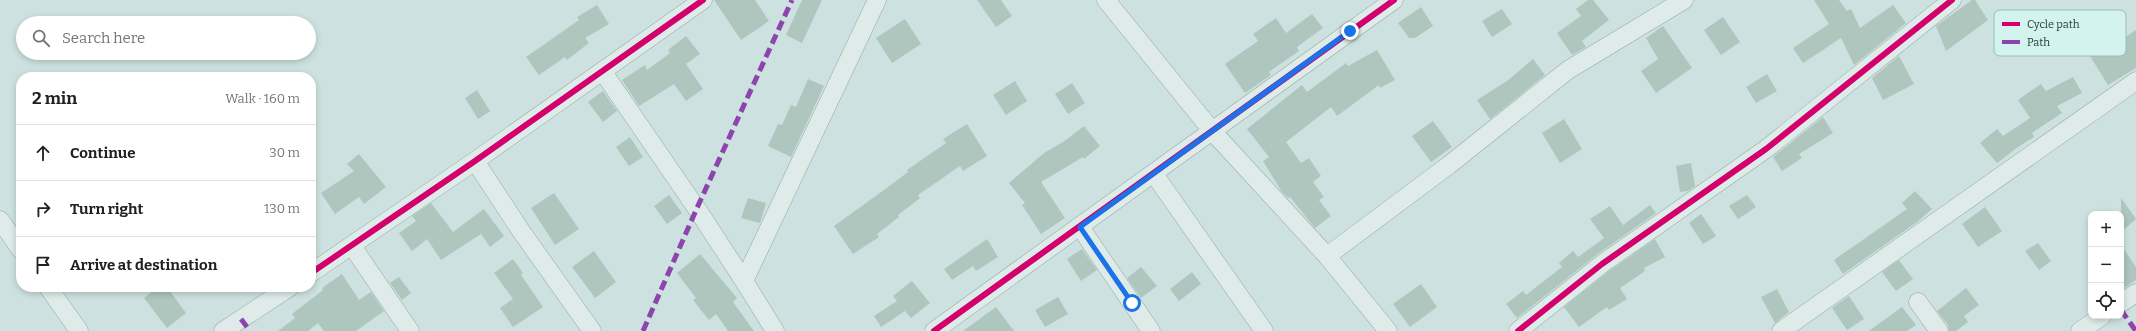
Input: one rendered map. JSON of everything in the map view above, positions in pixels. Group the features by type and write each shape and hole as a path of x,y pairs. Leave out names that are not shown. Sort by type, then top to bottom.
{"street":[{"path":"316,270 603,72 703,0"},
{"path":"744,281 877,0"},
{"path":"1106,0 1213,132 1327,256 1388,331"},
{"path":"934,331 1213,132 1394,0"},
{"path":"1327,256 1449,165 1568,70 1684,0"},
{"path":"1518,331 1602,264 1766,148 1952,0"},
{"path":"603,72 699,212 776,331"},
{"path":"1781,331 2136,81"},
{"path":"475,161 521,231 592,331"},
{"path":"1154,174 1264,331"},
{"path":"0,220 16,243"},
{"path":"1080,227 1151,331"},
{"path":"352,246 410,331"},
{"path":"52,292 79,331"},
{"path":"223,331 282,292"},
{"path":"2124,301 2136,292"},
{"path":"1918,302 1939,331"},
{"path":"2080,331 2098,319"}],"building":[{"path":"714,0 755,0 769,21 741,40"},
{"path":"802,0 822,0 802,43 786,35"},
{"path":"977,0 1001,0 1012,16 996,27"},
{"path":"1588,0 1593,0 1609,20 1582,41 1586,47 1572,55 1557,33 1581,16 1576,9"},
{"path":"1814,0 1839,0 1847,11 1851,9 1860,28 1893,5 1906,23 1854,65 1841,38 1803,63 1793,48 1829,24"},
{"path":"1972,0 1975,0 1988,20 1946,51 1936,26"},
{"path":"597,5 609,24 585,38 589,43 567,60 565,57 539,75 526,57 579,20 577,17"},
{"path":"1421,7 1433,26 1415,38 1409,38 1398,23"},
{"path":"1502,9 1512,24 1492,37 1482,21"},
{"path":"1312,14 1323,28 1297,47 1299,51 1269,72 1271,75 1245,93 1225,64 1258,41 1253,34 1276,18 1286,33"},
{"path":"1723,17 1740,42 1721,55 1704,30"},
{"path":"905,19 921,44 892,63 876,38"},
{"path":"1663,26 1692,68 1656,93 1641,71 1658,59 1646,38"},
{"path":"2136,30 2136,68 2108,85 2090,56 2126,56 2126,36"},
{"path":"686,36 700,54 686,64 703,89 686,101 674,84 639,106 622,80 645,65 647,70 670,53 668,50"},
{"path":"1377,50 1395,80 1380,88 1379,85 1337,116 1331,107 1286,142 1301,163 1309,158 1321,176 1313,182 1324,197 1319,200 1331,216 1315,228 1290,197 1288,198 1282,192 1263,161 1269,157 1247,129 1302,85 1307,92 1346,63 1348,66"},
{"path":"1899,56 1914,84 1883,100 1872,78"},
{"path":"1533,59 1545,75 1490,119 1477,100 1507,81"},
{"path":"1767,74 1777,91 1756,103 1746,87"},
{"path":"2073,77 2082,93 2057,106 2062,113 2032,133 2034,137 1997,163 1980,143 1997,129 2003,136 2030,118 2018,100 2041,84 2046,91"},
{"path":"808,79 824,86 791,157 768,146 778,124 782,125 791,105 796,107"},
{"path":"1015,81 1027,101 1006,115 993,95"},
{"path":"1072,83 1085,103 1068,114 1055,94"},
{"path":"477,90 490,111 478,119 465,98"},
{"path":"603,91 617,111 603,122 588,102"},
{"path":"1823,117 1833,133 1799,154 1802,158 1782,171 1773,157"},
{"path":"1564,119 1582,149 1560,163 1542,133"},
{"path":"1433,121 1452,147 1431,162 1412,136"},
{"path":"967,124 987,156 963,171 960,166 918,195 920,198 877,234 879,237 853,254 834,226 908,172 907,170 946,143 943,139"},
{"path":"1084,126 1100,146 1084,159 1083,157 1041,182 1065,218 1041,234 1022,205 1025,203 1009,183 1044,153 1066,140"},
{"path":"630,137 643,157 629,166 616,147"},
{"path":"359,154 386,187 364,204 359,197 335,214 321,193 354,171 347,164"},
{"path":"1691,163 1695,186 1688,191 1680,192 1676,166"},
{"path":"1915,191 1932,209 1917,222 1843,274 1834,260 1907,209 1902,203"},
{"path":"554,193 579,229 555,245 531,208"},
{"path":"669,195 682,213 667,224 654,206"},
{"path":"1747,195 1756,207 1738,219 1729,206"},
{"path":"748,198 766,203 760,223 741,218"},
{"path":"2121,198 2136,219 2124,229 2124,211 2121,211"},
{"path":"431,203 453,232 484,209 504,236 490,247 481,234 441,260 427,239 412,251 399,233 416,221 412,216"},
{"path":"1650,205 1656,213 1595,256 1517,318 1506,304 1523,291 1526,295 1562,267 1559,263 1573,251 1578,257 1604,238 1590,219 1610,206 1623,225"},
{"path":"1985,207 2002,231 1978,247 1962,224"},
{"path":"1701,214 1716,236 1703,244 1689,223"},
{"path":"987,239 998,257 976,271 973,266 952,280 944,269"},
{"path":"1655,239 1665,257 1644,268 1645,271 1620,288 1627,299 1609,310 1607,307 1579,327 1564,307 1608,272"},
{"path":"2038,243 2051,261 2039,270 2025,251"},
{"path":"1082,249 1097,270 1081,281 1067,259"},
{"path":"2124,249 2136,267 2136,280 2124,288"},
{"path":"594,251 616,282 595,298 572,267"},
{"path":"700,254 737,298 733,302 754,331 728,331 716,314 709,320 693,300 696,298 677,273"},
{"path":"513,259 523,273 521,275 543,307 513,327 500,308 513,299 494,273"},
{"path":"1899,260 1913,279 1896,291 1882,272"},
{"path":"1141,267 1157,286 1141,298 1127,278"},
{"path":"1192,272 1201,284 1179,301 1170,289"},
{"path":"342,274 359,300 371,292 384,311 356,331 324,331 318,323 308,331 278,331 295,318 292,314 323,290 322,288"},
{"path":"399,277 411,293 402,300 390,283"},
{"path":"912,281 930,303 911,318 905,311 881,327 874,316 897,301 893,296"},
{"path":"1421,284 1437,307 1410,327 1393,304"},
{"path":"1966,288 1979,305 1964,316 1968,322 1956,331 1949,331 1948,325 1937,311"},
{"path":"1777,289 1789,312 1775,323 1761,297"},
{"path":"152,292 171,292 186,313 167,328 144,298"},
{"path":"1849,296 1864,319 1847,330 1832,308"},
{"path":"1058,297 1068,314 1045,327 1035,310"},
{"path":"996,307 1014,331 963,331"},
{"path":"1902,307 1916,325 1907,331 1869,331"}],"marked path":[{"path":"643,331 697,208 792,0"},
{"path":"2124,314 2136,331"},
{"path":"241,319 250,331"}],"cycle path":[{"path":"316,270 475,161 703,0"},
{"path":"934,331 1394,0"},
{"path":"1518,331 1602,264 1766,149 1952,0"}],"route":[{"path":"1132,303 1080,227 1213,132 1350,31"}]}
